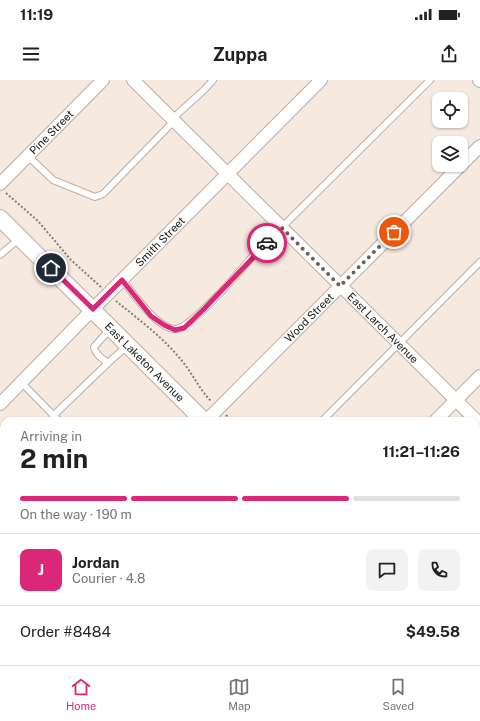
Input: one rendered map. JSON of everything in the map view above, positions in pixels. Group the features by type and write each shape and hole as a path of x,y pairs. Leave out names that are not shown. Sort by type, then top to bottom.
{"main road":[{"name":"East Laketon Avenue","path":"0,218 201,417"}],"street":[{"name":"Pine Street","path":"2,187 28,156 103,80"},
{"name":"East Larch Avenue","path":"133,80 473,417"},
{"name":"Smith Street","path":"0,404 321,80"},
{"name":"Wood Street","path":"209,417 480,146"},
{"path":"439,417 480,376"}],"lane":[{"path":"28,156 53,180 95,197 103,194 213,80"},
{"path":"122,280 151,316 164,325 175,330 184,328 232,280 252,257 430,80"},
{"path":"0,255 20,238"},
{"path":"326,417 480,262"},
{"path":"109,362 100,356 94,349 94,346 111,328"},
{"path":"22,383 54,416 128,345"}],"path":[{"path":"2,187 38,221 70,260 168,346 182,361 202,392 228,417"}],"way so far":[{"path":"267,243 282,228 340,286 394,232"}],"route":[{"path":"51,268 93,309 122,280 151,316 164,325 175,330 184,328 267,243"}]}
